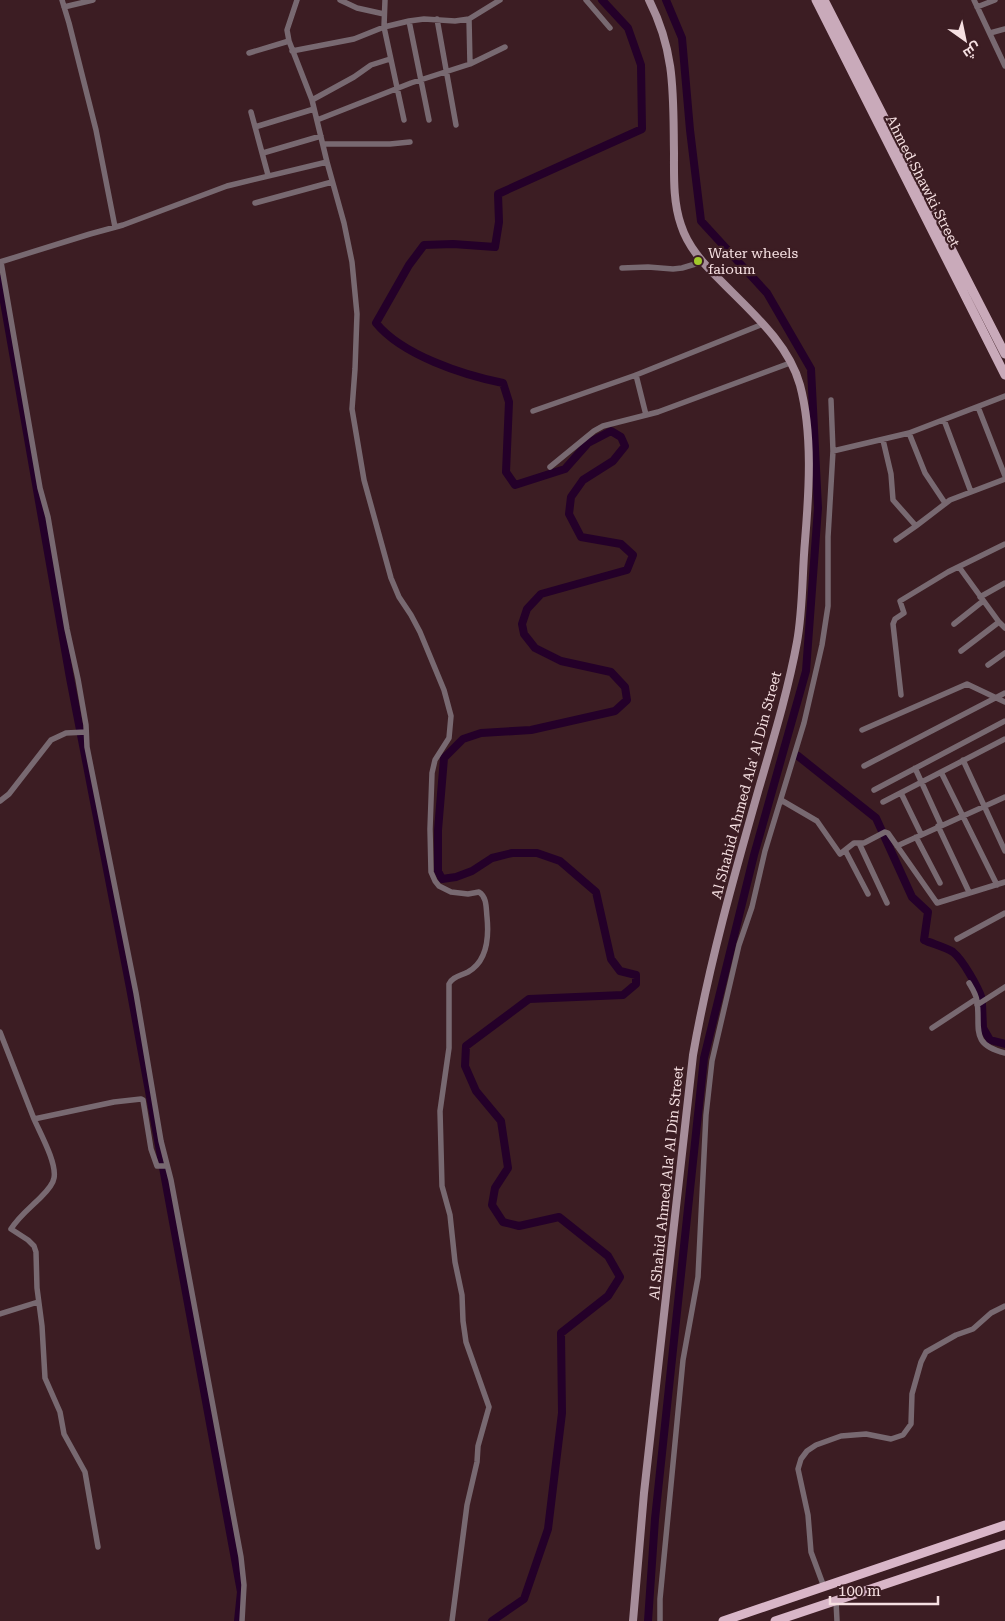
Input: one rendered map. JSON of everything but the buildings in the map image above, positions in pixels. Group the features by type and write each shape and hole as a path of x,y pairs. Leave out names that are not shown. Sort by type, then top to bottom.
{"highway":[{"path":"723,1621 1005,1525"},
{"path":"775,1621 1005,1544"}],"main road":[{"name":"Al Shahid Ahmed Ala' Al Din Street","path":"632,1620 648,1463 701,1006 728,897 788,684 797,643 808,490 806,408 799,382 790,363 783,349 763,324 702,262 683,231 675,204 674,96 670,59 660,24 649,0"},
{"name":"Ahmed Shawki Street","path":"816,0 1005,375"},
{"name":"Ahmed Shawki Street","path":"824,0 1005,354"}],"street":[{"path":"62,0 96,130 115,227"},
{"path":"64,7 94,0"},
{"path":"297,0 287,30 288,41 312,100 344,223 354,281 357,340 352,409 364,480 391,578 399,597 420,632 444,690 451,716 452,726 449,738 435,760 432,772 431,872 439,886 451,892 468,894 479,892 482,894 485,900 488,925 483,956 476,967 452,980 449,984 449,1048 440,1111 442,1186 450,1215 455,1262 462,1295 466,1342 489,1407 478,1446 477,1462 467,1505 452,1621"},
{"path":"340,0 357,8 384,14"},
{"path":"384,0 384,27 404,120"},
{"path":"292,51 354,39 384,27 408,21 437,19 455,21 469,19 500,0"},
{"path":"586,0 610,28"},
{"path":"974,0 1005,66"},
{"path":"977,7 994,0"},
{"path":"437,19 456,125"},
{"path":"469,19 470,64"},
{"path":"408,21 429,120"},
{"path":"990,33 1005,29"},
{"path":"249,53 288,41"},
{"path":"317,120 396,89 470,64 506,47"},
{"path":"312,100 354,77 371,65 390,60"},
{"path":"255,127 314,109"},
{"path":"251,112 268,175"},
{"path":"263,153 321,136"},
{"path":"323,144 390,144 410,142"},
{"path":"242,1621 244,1595 242,1557 164,1167 136,993 87,747 78,679 66,629 48,517 40,488 1,262 115,227 214,190 268,175 327,162"},
{"path":"255,204 332,182"},
{"path":"622,268 648,267 673,269 702,262"},
{"path":"533,411 636,375 763,324"},
{"path":"550,468 594,431 603,426 646,415 707,395 790,363"},
{"path":"636,375 646,415"},
{"path":"832,451 909,433 1005,396"},
{"path":"660,1621 660,1599 682,1360 698,1277 706,1125 712,1062 737,953 752,907 765,851 804,723 822,645 828,606 828,537 832,451 831,400"},
{"path":"978,407 1005,476"},
{"path":"944,420 971,492"},
{"path":"909,433 925,473 944,503"},
{"path":"883,440 891,474 893,500 916,526"},
{"path":"896,540 956,496 1005,479"},
{"path":"901,695 893,624 895,619 904,613 900,602 959,567 1005,544"},
{"path":"959,567 1005,628"},
{"path":"954,624 982,599 1005,583"},
{"path":"960,651 999,622"},
{"path":"988,665 1005,653"},
{"path":"862,730 967,684 1005,702"},
{"path":"864,766 1005,693"},
{"path":"874,790 1005,721"},
{"path":"0,801 9,794 51,740 58,735 85,732"},
{"path":"883,802 1005,739"},
{"path":"963,760 1005,851"},
{"path":"915,768 969,892"},
{"path":"941,772 996,885"},
{"path":"901,793 940,883"},
{"path":"897,846 1005,797"},
{"path":"781,800 817,821 838,853 854,843 864,843 883,833 889,834 935,903 940,904 969,892 1005,882"},
{"path":"859,843 887,903"},
{"path":"845,850 868,894"},
{"path":"957,939 1005,913"},
{"path":"969,983 977,1002 977,1028 983,1043 1005,1053"},
{"path":"932,1028 1005,988"},
{"path":"0,1032 53,1164 54,1180 41,1198 20,1215 11,1229 28,1240 34,1246 36,1252 38,1302 42,1326 45,1378 60,1412 64,1434 85,1472 98,1547"},
{"path":"34,1118 114,1102 141,1099 143,1100 147,1120 151,1149 157,1166 164,1167"},
{"path":"0,1314 38,1302"},
{"path":"824,1587 810,1552 808,1515 798,1469 801,1459 807,1451 816,1445 842,1436 866,1434 891,1438 903,1435 911,1424 912,1394 921,1362 926,1352 956,1335 973,1329 991,1313 1005,1306"},
{"path":"836,1601 837,1621"}],"waterway":[{"path":"492,1621 524,1599 548,1529 562,1413 561,1333 608,1296 620,1277 608,1256 559,1217 519,1226 503,1222 492,1205 495,1188 508,1168 501,1121 476,1091 465,1066 466,1046 529,999 623,995 636,984 636,975 620,971 611,959 596,892 560,861 537,853 512,853 492,858 472,871 456,877 442,879 438,871 438,830 444,758 463,739 481,733 531,730 615,711 627,700 625,687 611,672 561,661 535,648 524,634 522,624 527,609 541,594 627,570 633,555 621,544 581,537 569,514 571,497 583,480 613,461 625,446 621,437 611,431 588,443 565,469 515,485 506,472 509,402 503,383 452,369 417,354 401,345 376,323 409,265 424,245 453,244 495,247 499,222 498,194 642,129 641,65 628,28 602,0"},
{"path":"648,1621 655,1519 704,1058 754,855 806,671 818,508 811,369 767,293 701,221 690,130 682,38 666,0"},
{"path":"0,279 70,678 130,988 241,1592 238,1621"},
{"path":"798,756 876,818 912,897 928,912 924,940 950,950 957,956 970,974 982,999"},
{"path":"982,1004 983,1028 990,1040 1005,1044"}],"place":[{"name":"Water wheels faioum","path":"698,261"}]}
